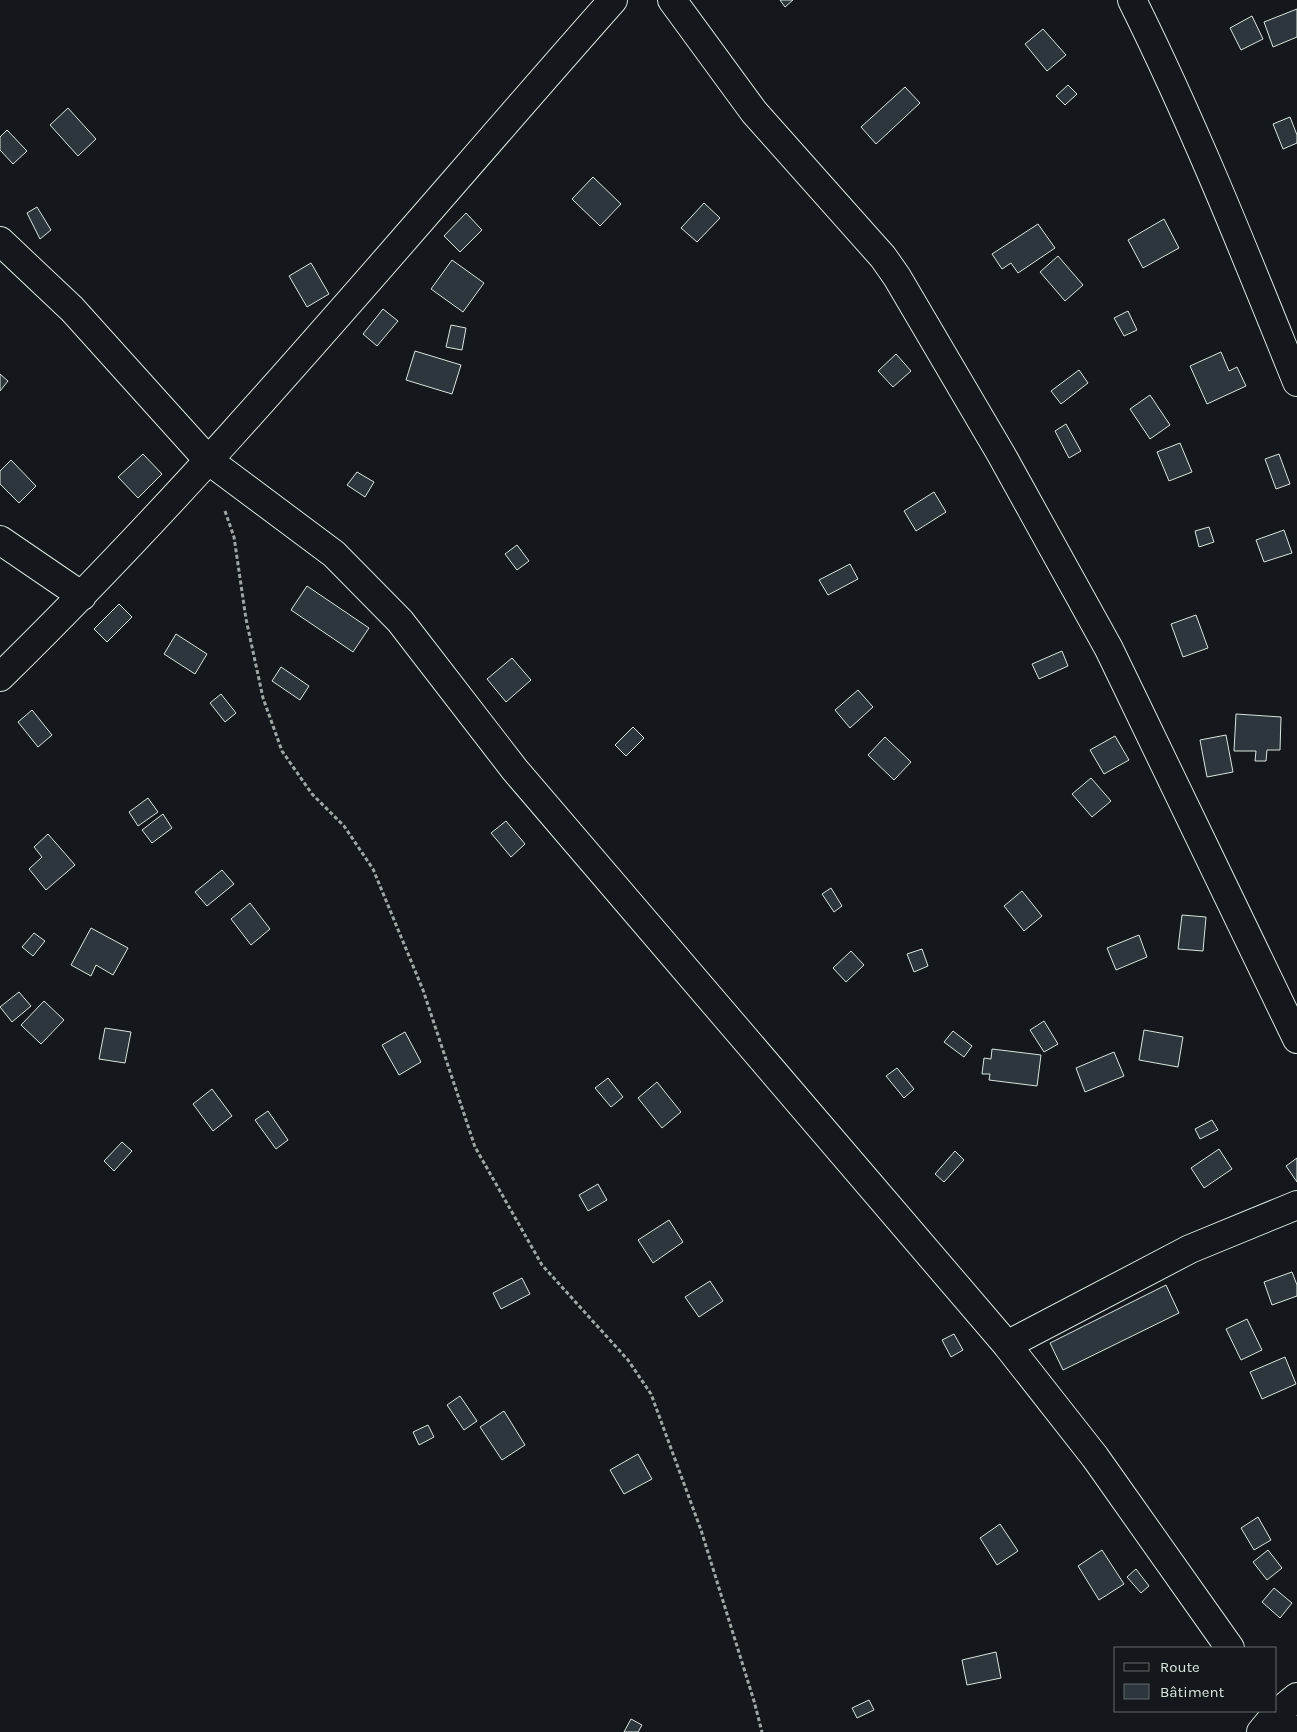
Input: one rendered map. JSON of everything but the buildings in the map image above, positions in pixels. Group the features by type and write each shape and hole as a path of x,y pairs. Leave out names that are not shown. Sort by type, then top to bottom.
{"street":[{"path":"0,677 82,596 267,397 462,169 613,0"},
{"path":"672,0 754,112 883,258 896,277 1002,454 1109,649 1297,1039"},
{"path":"1132,0 1170,76 1290,349 1297,382"},
{"path":"0,241 72,308 208,460 334,554 400,622 515,770 1006,1345 1095,1457 1229,1647"},
{"path":"0,540 82,596"},
{"path":"1006,1345 1190,1249 1297,1205"}],"path":[{"path":"222,503 234,537 246,619 263,698 282,751 312,794 344,826 373,869 423,990 475,1147 542,1265 628,1360 651,1394 701,1530 762,1732"}]}
